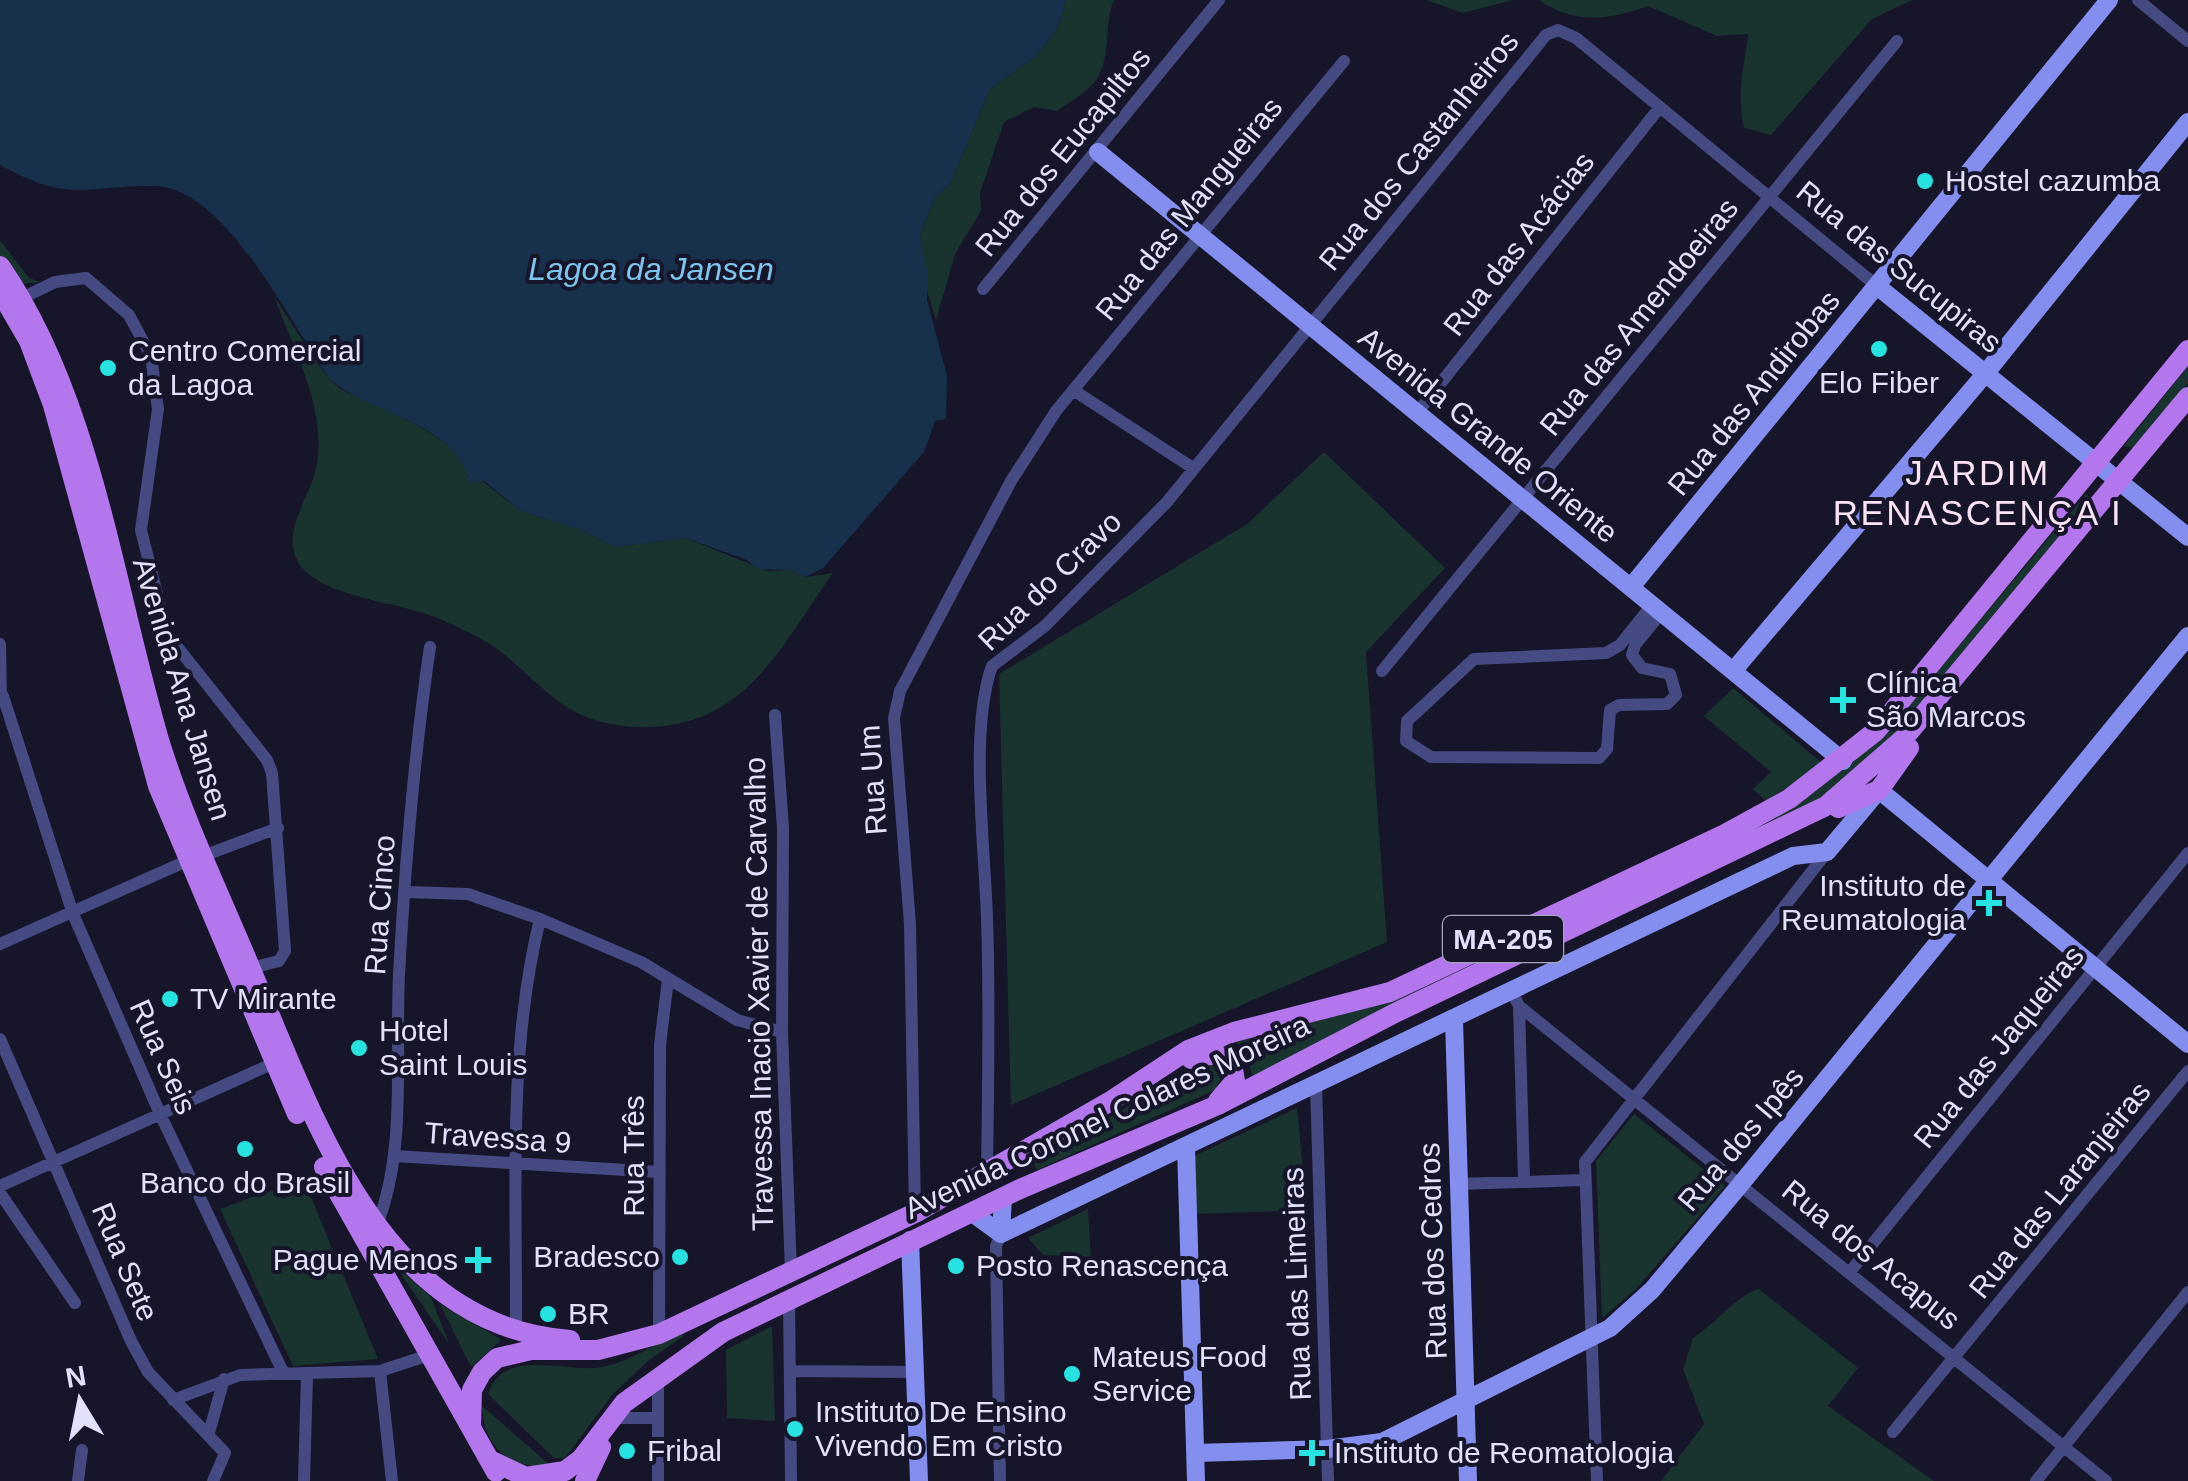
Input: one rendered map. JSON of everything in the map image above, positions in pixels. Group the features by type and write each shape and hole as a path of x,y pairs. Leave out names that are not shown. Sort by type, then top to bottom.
{"main road":[{"name":"Avenida Ana Jansen","path":"0,266 22,298 57,369 196,858 274,1063 318,1156 501,1481"},
{"name":"Avenida Ana Jansen","path":"0,291 47,386 150,764 251,968 315,1120 377,1225 441,1291 473,1314 516,1331 588,1341 651,1336"},
{"name":"Avenida Coronel Colares Moreira","path":"471,1427 472,1390 482,1372 497,1358 531,1350 598,1350 651,1336 914,1213 1205,1043 1390,992 1725,834 1789,799 1843,761 1876,730 2188,350"},
{"name":"Avenida Coronel Colares Moreira","path":"490,1460 526,1477 564,1471 580,1459 613,1414 658,1376 723,1332 789,1297 1003,1197 1207,1110 1397,1012 1789,828 1858,783 1927,711 2188,396"},
{"path":"1789,828 1878,790 1916,738 1927,711"},
{"path":"1109,1102 1192,1059 1221,1055 1234,1065 1235,1082 1207,1110"},
{"path":"585,1481 618,1418 658,1376"}],"street":[{"name":"Rua dos Eucapiltos","path":"983,289 1219,0"},
{"name":"Rua das Andirobas","path":"1631,588 2110,0"},
{"path":"2138,0 2188,41"},
{"name":"Rua dos Castanheiros","path":"1310,324 1540,41 1558,30 1576,38"},
{"name":"Rua das Sucupiras","path":"1576,38 2188,536"},
{"name":"Rua das Amendoeiras","path":"1382,671 1897,41"},
{"name":"Rua das Mangueiras","path":"1073,390 1344,61"},
{"name":"Rua das Acácias","path":"1417,412 1660,107"},
{"path":"1733,671 1985,374 2188,122"},
{"name":"Avenida Grande Oriente","path":"1098,152 1843,761"},
{"path":"22,298 56,282 86,278 139,328 151,356 158,398 141,530 160,608 170,640 267,760 278,828 284,956 251,968"},
{"name":"Rua do Cravo","path":"987,1172 989,970 982,773 988,680 1002,655 1045,626 1105,568 1193,468 1310,324"},
{"path":"1073,390 1193,468"},
{"name":"Rua Um","path":"914,1213 910,924 896,707 1011,481 1073,390"},
{"path":"1657,609 1632,655 1642,668 1673,677 1676,696 1668,704 1620,705 1610,710 1607,749 1599,758 1431,757 1406,741 1407,720 1474,658 1606,652 1620,645 1657,609"},
{"name":"Rua dos Ipês","path":"1195,1453 1328,1449 1382,1442 1591,1341 1652,1290 2188,636"},
{"path":"0,644 2,699"},
{"name":"Rua Cinco","path":"377,1225 394,1156 416,740 430,647"},
{"name":"Rua Seis","path":"2,699 73,914 161,1116 282,1372"},
{"name":"Travessa Inacio Xavier de Carvalho","path":"775,715 783,828 782,1032 790,1272"},
{"path":"1597,1481 1584,1180 1590,1152 1878,790 2188,1044"},
{"path":"0,944 196,858 278,828"},
{"path":"1002,1234 1454,1020 1516,999 1794,856 1827,852"},
{"name":"Rua das Jaqueiras","path":"1849,1272 2188,853"},
{"path":"406,892 468,894 540,919 622,952 738,1020 782,1032"},
{"path":"516,1331 519,1060 527,984 540,919"},
{"name":"Rua Três","path":"651,1336 660,1044 668,979"},
{"path":"1516,999 1524,1181"},
{"name":"Rua dos Acapus","path":"1516,999 2106,1481"},
{"name":"Rua dos Cedros","path":"1454,1020 1468,1481"},
{"name":"Rua Sete","path":"0,1039 130,1341 148,1372 209,1433"},
{"path":"75,1303 0,1190 274,1063"},
{"name":"Rua das Laranjeiras","path":"1893,1432 2188,1071"},
{"name":"Rua das Limeiras","path":"1316,1085 1328,1481"},
{"path":"1186,1146 1196,1481"},
{"name":"Travessa 9","path":"394,1156 659,1172"},
{"path":"1459,1184 1584,1180"},
{"path":"1000,1481 996,1246 1002,1234 1003,1197"},
{"path":"971,1212 1002,1234"},
{"path":"910,1240 920,1481"},
{"path":"2036,1481 2188,1292"},
{"path":"789,1297 792,1481"},
{"path":"173,1400 224,1380 282,1372 380,1371 430,1354"},
{"path":"380,1371 392,1481"},
{"path":"790,1371 917,1372"},
{"path":"304,1481 307,1374"},
{"path":"658,1376 658,1481"},
{"path":"213,1481 225,1453 209,1433 224,1380"},
{"path":"618,1418 657,1418"},
{"path":"78,1481 82,1450"}],"green space":[{"path":"1066,0 1114,0 1101,71 1088,89 1057,111 1034,107 1004,122 980,193 981,211 955,254 936,320 927,291 920,235 935,197 950,184 990,89 1035,57 1056,31"},
{"path":"1426,0 1513,0 1463,13"},
{"path":"1539,0 1912,0 1872,19 1771,135 1744,128 1741,92 1748,34 1717,36 1648,6 1592,18 1566,13"},
{"path":"0,240 29,278 40,282 21,284 0,256"},
{"path":"274,296 335,384 437,438 454,450 467,477 482,481 521,511 584,531 614,547 686,538 767,571 789,570 806,577 833,573 760,675 713,711 685,722 651,727 604,723 577,713 479,638 424,613 326,585 300,565 294,552 294,527 317,464 317,421 306,378"},
{"path":"2188,366 2188,383 2133,448 2124,446"},
{"path":"1324,452 1445,568 1366,652 1387,942 1011,1105 999,674 1247,524"},
{"path":"2086,494 2097,503 1888,745 1851,779 1798,814 1253,1079 1248,1059 1236,1042 1376,1005 1731,839 1883,735"},
{"path":"1733,688 1823,764 1766,801 1753,789 1771,772 1704,716"},
{"path":"1210,1063 1223,1074 1215,1090 1037,1170 1033,1162 1197,1066"},
{"path":"1297,1108 1307,1210 1195,1214 1194,1156"},
{"path":"1634,1114 1725,1186 1637,1288 1602,1318 1596,1161"},
{"path":"306,1185 378,1359 293,1366 220,1209 273,1190 283,1199"},
{"path":"1088,1209 1091,1257 1043,1255 1028,1238"},
{"path":"394,1264 431,1297 449,1344"},
{"path":"1759,1289 1858,1368 1828,1406 1934,1481 1661,1481 1704,1424 1683,1369 1693,1338 1743,1297"},
{"path":"440,1304 500,1339 500,1341 471,1367"},
{"path":"772,1326 775,1421 727,1418 726,1350"},
{"path":"682,1331 684,1336 649,1360 612,1395 565,1458 554,1458 488,1394 496,1379 521,1366 602,1367"},
{"path":"482,1406 551,1466 524,1464 502,1453 488,1434"}],"water":[{"name":"Lagoa da Jansen","path":"0,0 1066,0 1056,31 1035,57 990,89 950,184 935,197 920,235 928,275 927,300 947,376 946,419 935,421 924,452 823,568 806,577 789,570 758,569 747,560 686,538 614,547 584,531 521,511 484,481 469,482 462,462 430,432 365,401 329,378 254,263 207,209 181,192 155,186 61,189 0,165"}],"place":[{"name":"Hostel cazumba","path":"1925,181"},
{"name":"Elo Fiber","path":"1879,349"},
{"name":"Centro Comercial da Lagoa","path":"108,368"},
{"name":"Clínica São Marcos","path":"1843,700"},
{"name":"Instituto de Reumatologia","path":"1989,903"},
{"name":"TV Mirante","path":"170,999"},
{"name":"Hotel Saint Louis","path":"359,1048"},
{"name":"Banco do Brasil","path":"245,1149"},
{"name":"Bradesco","path":"680,1257"},
{"name":"Pague Menos","path":"478,1260"},
{"name":"Posto Renascença","path":"956,1266"},
{"name":"BR","path":"548,1314"},
{"name":"Mateus Food Service","path":"1072,1374"},
{"name":"Instituto De Ensino Vivendo Em Cristo","path":"795,1429"},
{"name":"Fribal","path":"627,1451"},
{"name":"Instituto de Reomatologia","path":"1312,1453"}],"district":[{"name":"JARDIM RENASCENÇA I","path":"1978,493"}]}
